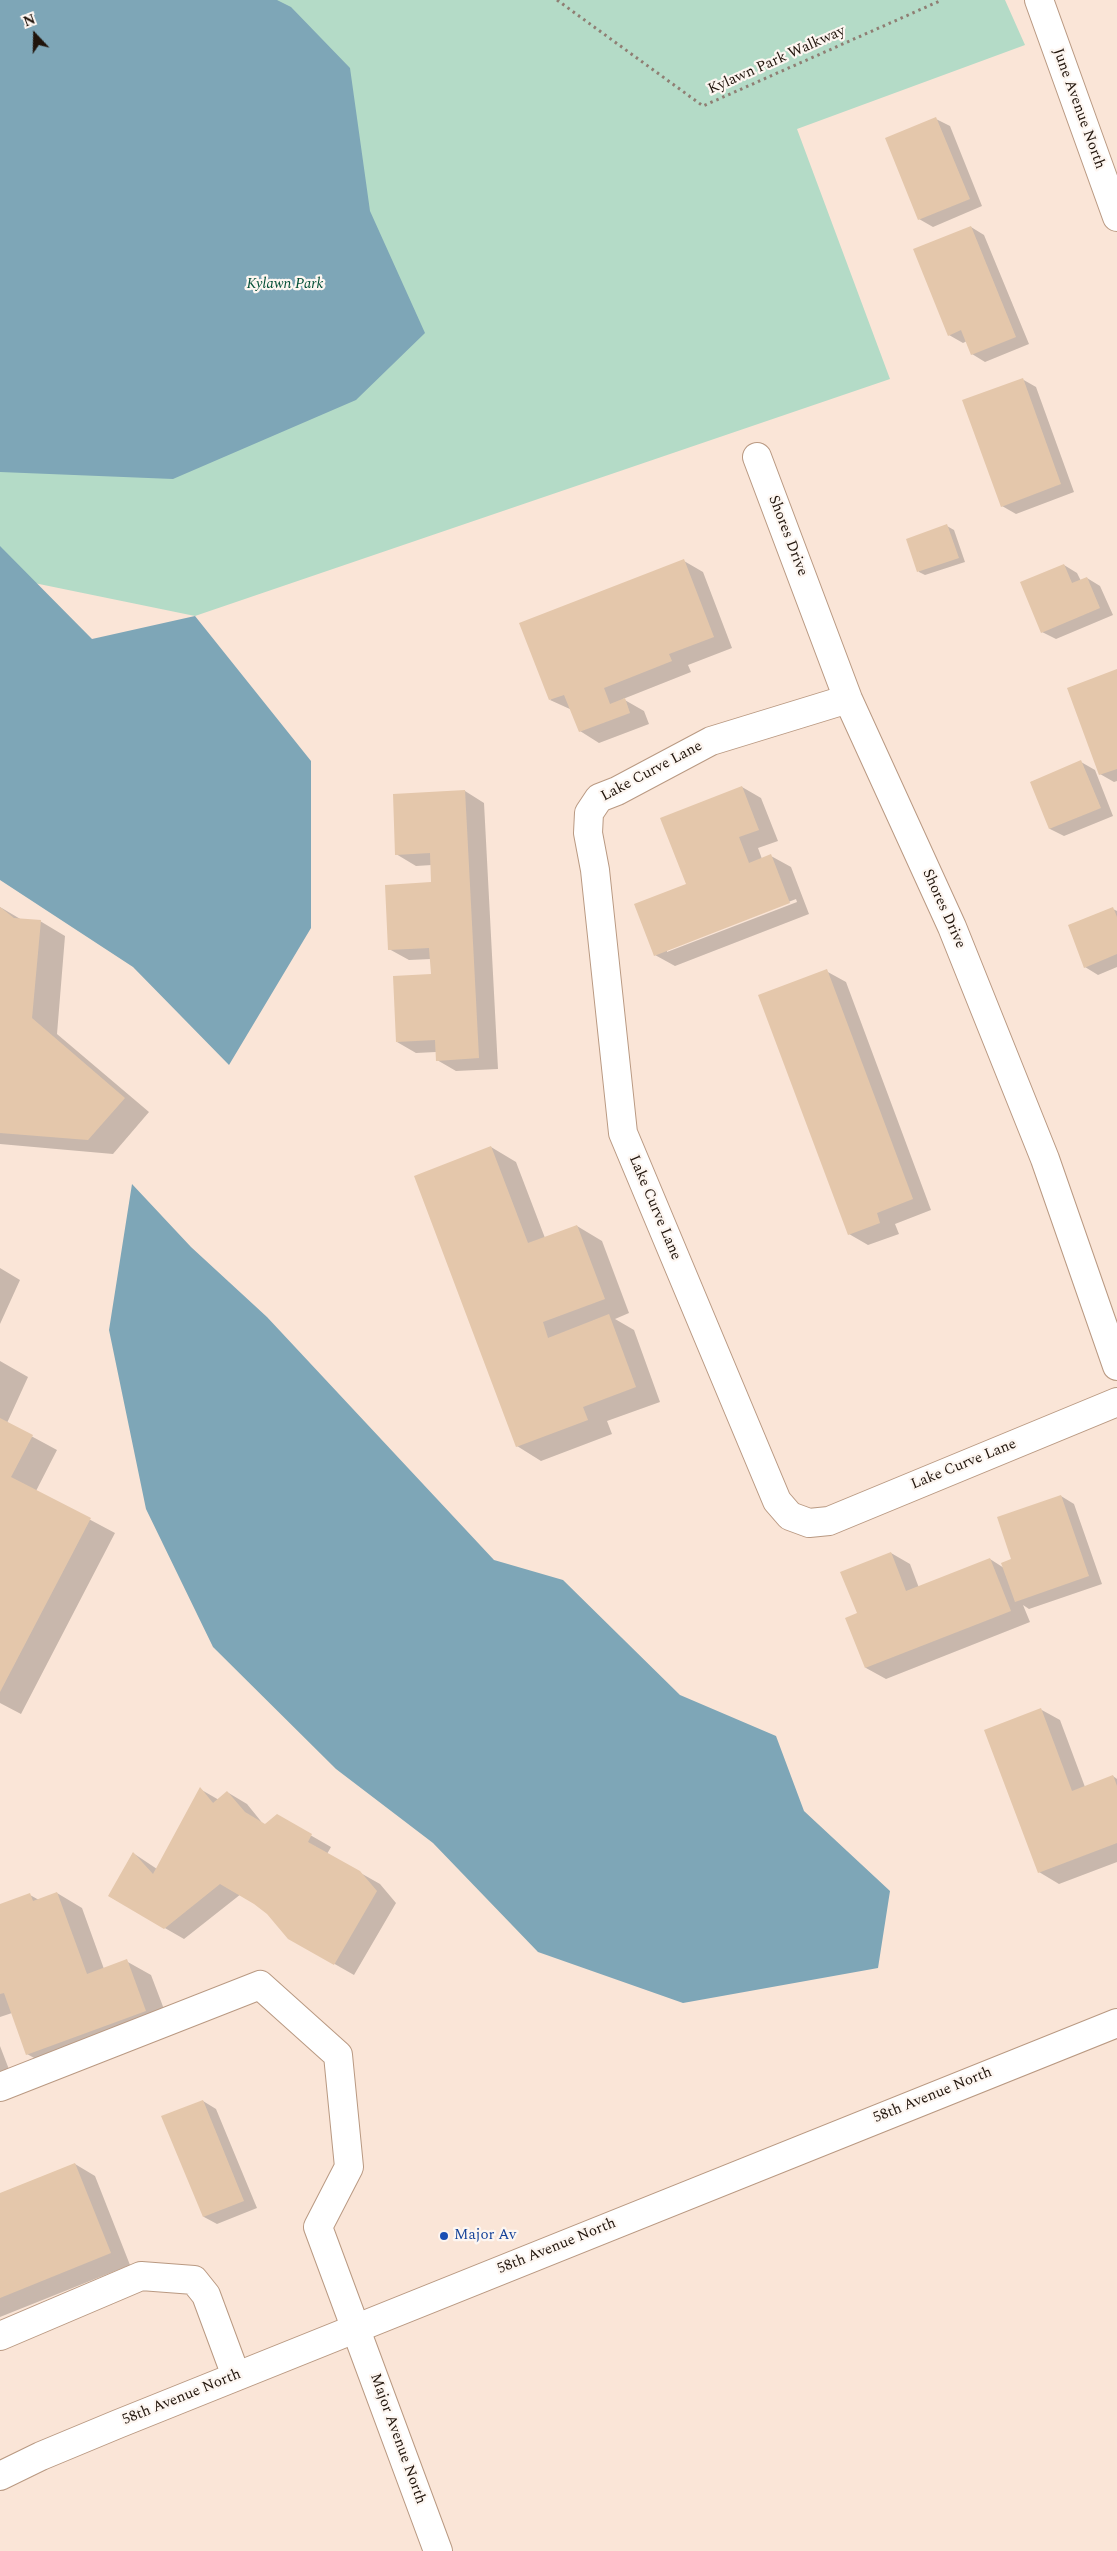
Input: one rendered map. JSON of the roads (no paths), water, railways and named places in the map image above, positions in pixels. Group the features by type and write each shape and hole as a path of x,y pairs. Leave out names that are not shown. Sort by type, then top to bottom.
{"street":[{"name":"June Avenue North","path":"1038,0 1117,217"},
{"name":"Shores Drive","path":"757,457 848,699 952,927 1045,1159 1117,1366"},
{"name":"Lake Curve Lane","path":"848,699 711,741 617,791 599,798 589,813 588,833 595,870 623,1133 777,1502 790,1516 810,1523 829,1521 1117,1402"},
{"name":"Major Avenue North","path":"0,2087 260,1985 338,2054 349,2167 318,2227 357,2327 438,2551"},
{"name":"58th Avenue North","path":"0,2476 41,2456 236,2376 1117,2023"},
{"path":"0,2336 141,2276 194,2280 206,2295 236,2376"}],"water":[{"path":"0,0 277,0 291,7 350,68 370,211 425,333 356,400 173,479 0,472"},
{"path":"0,546 92,639 195,616 311,761 311,928 229,1065 133,967 0,880"},
{"path":"132,1184 191,1247 267,1317 494,1560 563,1580 680,1695 776,1736 804,1811 890,1891 878,1968 683,2003 538,1952 433,1843 336,1769 213,1647 146,1509 109,1330"}],"place":[{"name":"Major Av","path":"444,2236"}],"park label":[{"name":"Kylawn Park","path":"285,285"}]}
